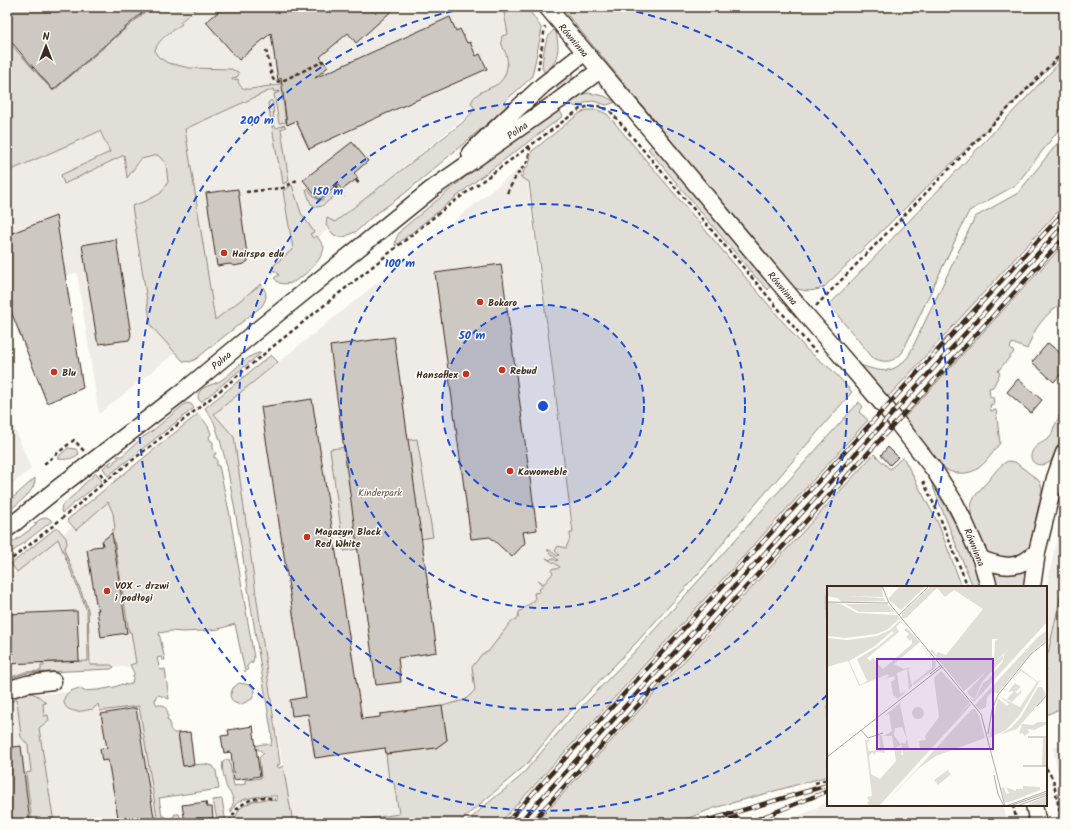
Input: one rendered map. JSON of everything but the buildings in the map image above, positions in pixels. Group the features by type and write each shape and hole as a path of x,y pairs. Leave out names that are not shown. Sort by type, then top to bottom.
{"street":[{"name":"Równinna","path":"547,7 886,408 935,471 955,503 981,559 989,586"},
{"name":"Polna","path":"7,529 185,390 433,188 543,85 585,52"},
{"name":"Polna","path":"433,188 600,70"},
{"path":"1032,586 1037,552 1057,471 1064,453"},
{"path":"981,559 994,564 1010,566 1023,563 1037,552"},
{"path":"7,690 27,684 53,681"},
{"path":"1034,806 1038,823"}],"path":[{"path":"266,50 272,76 275,82 282,81 324,61"},
{"path":"807,316 1064,51"},
{"path":"7,563 106,481 200,407 438,214 570,116 587,106 602,107 611,112 811,347 817,352"},
{"path":"507,193 516,176 528,162 530,147"},
{"path":"246,192 283,188 297,180"},
{"path":"356,180 360,185"},
{"path":"335,187 345,197"},
{"path":"920,476 939,515 968,586"},
{"path":"1047,770 1053,779 1062,823"},
{"path":"815,783 827,779"},
{"path":"229,822 237,809 250,800 262,797 275,799"},
{"path":"1013,806 1017,823"}],"shaded area":[{"path":"7,7 503,7 514,77 99,414 77,272 7,301"},
{"path":"525,164 576,562 476,691 424,823 292,823 268,676 234,437 214,414"},
{"path":"7,409 31,469 7,488"},
{"path":"112,494 139,666 25,672 7,678 7,579"},
{"path":"1064,502 1064,708 1055,679 1047,677 1047,586"},
{"path":"142,689 163,823 7,823 7,704 30,694"},
{"path":"1064,744 1064,807 1053,748"},
{"path":"827,802 827,806 1004,806 1007,823 783,823"}],"green space":[{"path":"151,7 198,7 180,22 182,24 166,35 157,46 155,50 156,54 168,63 190,68 231,69 239,74 237,77 232,78 232,80 238,79 240,86 246,89 271,86 270,84 274,86 315,72 317,75 282,92 286,122 279,123 274,94 280,91 274,92 273,89 185,129 215,320 261,284 266,295 262,306 196,359 190,362 183,361 151,326 132,206 161,193 168,182 166,164 158,155 141,159 127,178 124,155 64,184 61,175 110,152 100,131 7,172 7,40 53,91"},
{"path":"503,7 527,7 542,29 532,77 504,102 507,107 404,194 373,216 357,231 344,237 338,237 333,234 326,225 327,218 335,222 462,123 475,109 471,103 473,98 501,81 506,71 507,57 501,41 502,36 508,34"},
{"path":"561,7 1061,7 1061,57 823,288 807,291 791,286"},
{"path":"555,29 558,43 557,54 556,59 546,75 542,68 544,50 551,32"},
{"path":"1064,58 1064,123 1016,185 969,211 902,353 895,359 888,361 881,361 873,358 829,305"},
{"path":"571,75 573,77 568,84 559,91 554,84"},
{"path":"589,93 604,96 616,102 607,105 593,101 577,107 570,104 569,100"},
{"path":"271,100 273,102 274,126 277,128 284,125 286,127 281,129 289,181 283,184 281,169 279,169 268,103"},
{"path":"558,108 563,116 477,180 395,246 397,237 402,229 474,170"},
{"path":"587,110 598,110 607,114 806,349 833,371 852,392 730,534 706,565 635,644 564,718 527,764 458,823 339,823 399,814 394,783 389,780 386,754 436,748 447,740 442,706 465,700 475,690 472,667 482,654 488,652 510,623 518,618 519,612 535,600 534,593 540,592 539,589 543,586 538,580 544,584 553,573 551,570 553,568 557,569 560,567 546,558 550,560 552,558 557,561 558,560 547,550 550,550 557,556 559,555 555,551 558,546 566,548 570,538 570,533 573,533 529,182 520,177 524,175 523,172 529,164 532,151 580,113"},
{"path":"1064,135 1064,205 888,397 860,365 874,369 886,370 897,367 908,357 975,217 1018,193"},
{"path":"654,144 771,284 768,290 648,149"},
{"path":"292,185 301,213 314,232 310,234 313,238 317,236 324,247 323,252 312,268 296,281 282,284 274,278 279,275 272,269 274,265 293,249 283,191"},
{"path":"308,189 319,202 334,191 337,194 322,206 317,207 311,204 306,190"},
{"path":"1064,244 1064,303 1048,314 1035,331 1027,349 1012,343 1010,348 1014,352 998,371 1000,373 993,387 989,388 990,397 993,397 994,404 990,405 991,411 996,410 1000,443 987,460 973,471 959,473 948,470 942,466 904,418"},
{"path":"261,353 201,402 200,401 198,396 200,391 225,378 248,358"},
{"path":"271,355 278,362 214,414 234,437 280,764 277,766 279,768 283,766 293,823 233,823 240,808 253,801 268,799 277,801 277,796 244,799 236,804 231,813 233,800 225,782 223,762 229,759 234,786 245,784 245,780 261,778 259,758 264,753 258,749 252,750 252,747 264,744 271,746 272,736 227,466 214,422 205,408"},
{"path":"859,402 863,407 859,412 868,420 500,823 466,823 520,777 570,719 639,647"},
{"path":"186,403 191,404 194,408 108,476 103,468 112,461 109,464 110,466 114,463 114,461 119,458 117,456 122,456 143,437"},
{"path":"1064,404 1064,431 1051,461 1044,465 1036,464 1033,462 1031,456 1033,449 1051,436"},
{"path":"198,414 206,423 210,431 211,434 209,437 213,442 213,449 216,454 214,455 214,458 217,460 217,466 219,466 229,511 254,658 252,664 251,662 247,666 248,669 245,672 235,624 219,629 159,633 165,660 161,657 157,658 160,670 165,669 169,699 157,695 155,701 157,705 163,705 168,714 167,718 170,722 171,729 174,733 178,733 183,766 204,764 213,766 216,771 219,789 159,798 162,816 165,816 170,822 175,814 179,814 182,823 158,823 139,706 100,711 98,704 93,709 73,711 67,708 64,704 66,695 75,689 81,688 83,691 98,690 132,683 134,673 130,665 136,663 131,632 129,632 114,539 112,538 111,534 113,531 112,530 115,529 113,513 108,502 76,530 67,520"},
{"name":"Kinderpark","path":"417,439 433,537 344,551 330,449"},
{"path":"68,448 76,449 79,454 69,459 58,459 59,456"},
{"path":"874,454 890,469 903,457 938,523 962,586 827,586 827,776 714,808 676,823 536,823"},
{"path":"1008,461 1015,462 1037,479 1040,482 1042,489 1029,552 1011,560 988,554 976,532 971,511 974,498 999,467"},
{"path":"96,473 102,481 62,513 62,505"},
{"path":"929,477 967,544 983,586 973,586"},
{"path":"35,478 29,493 7,512 7,503"},
{"path":"46,517 52,521 7,556 9,545 35,526 37,523 34,524 39,520"},
{"path":"57,527 66,538 67,544 64,549 88,609 90,665 111,665 114,667 111,669 27,673 9,679 25,672 41,671 41,666 44,666 44,664 41,663 88,661 87,611 58,539 17,572 11,564"},
{"path":"1026,570 1024,586 996,586 992,571"},
{"path":"1064,581 1064,707 1047,715 1047,658"},
{"path":"239,683 251,685 255,691 252,699 240,705 233,702 230,696 233,688"},
{"path":"30,693 37,695 46,703 43,704 44,716 48,715 49,720 39,728 54,823 32,823 26,773 31,772 28,745 21,737 17,699 7,704 7,701"},
{"path":"222,799 226,823 214,823 217,820 213,800"}],"railway":[{"path":"506,823 1064,212"},
{"path":"519,823 1064,225"},
{"path":"531,823 1064,238"},
{"path":"699,823 827,785"},
{"path":"748,823 827,791"},
{"path":"721,823 736,817"}],"place":[{"name":"Hairspa edu","path":"224,253"},
{"name":"Bokaro","path":"480,302"},
{"name":"Rebud","path":"502,370"},
{"name":"Blu","path":"54,372"},
{"name":"Hansaflex","path":"466,374"},
{"name":"Kawomeble","path":"510,471"},
{"name":"Magazyn Black Red White","path":"307,537"},
{"name":"VOX - drzwi i podłogi","path":"107,591"}]}
